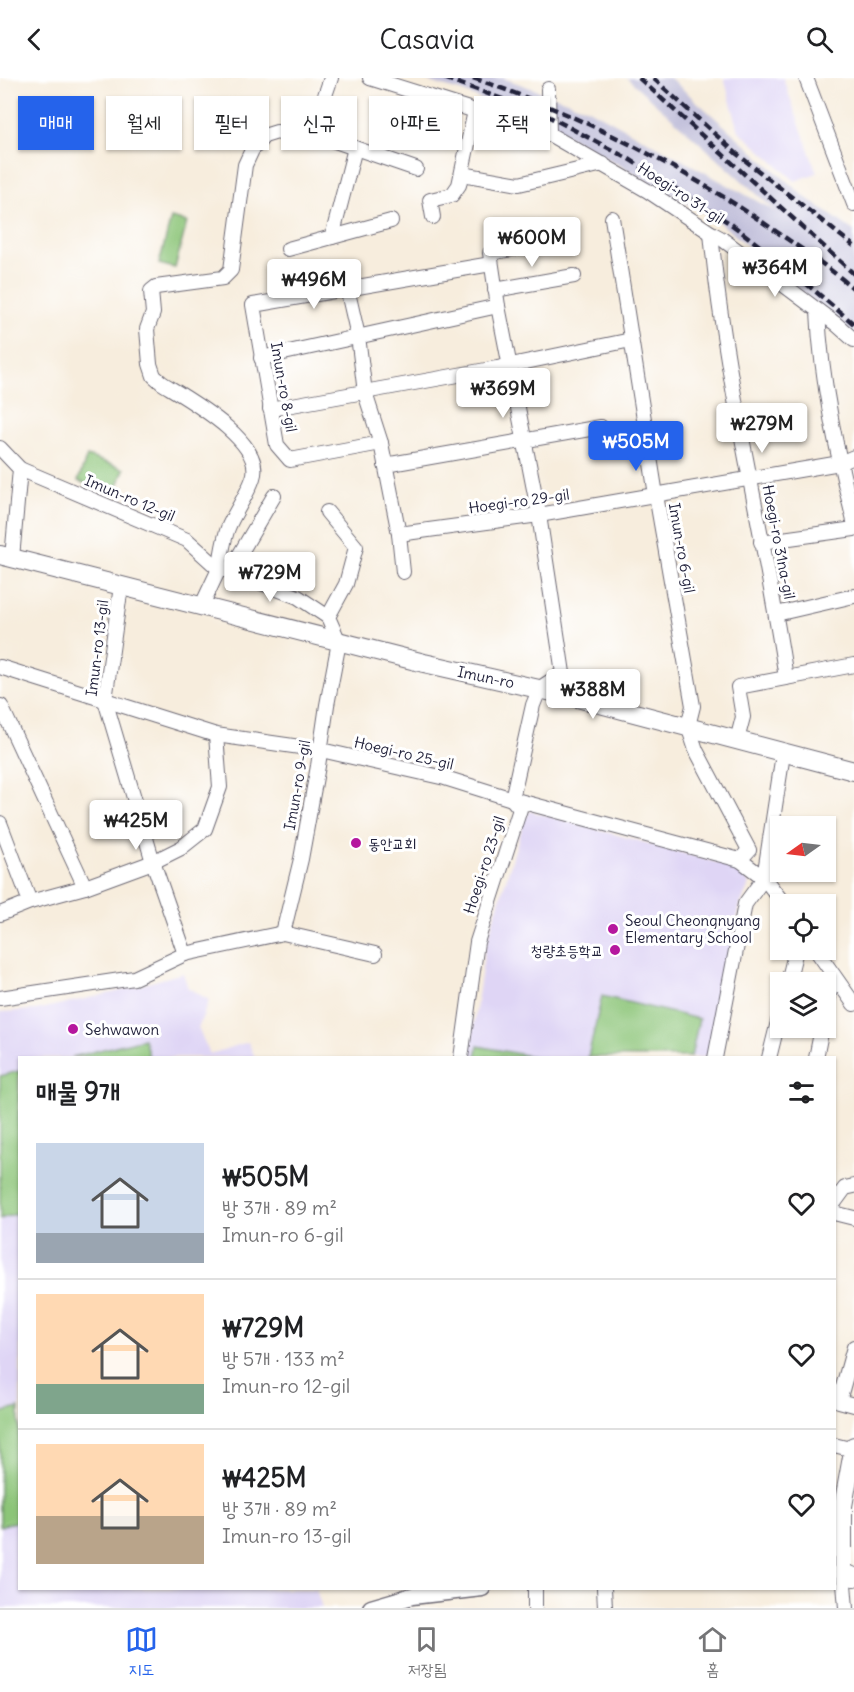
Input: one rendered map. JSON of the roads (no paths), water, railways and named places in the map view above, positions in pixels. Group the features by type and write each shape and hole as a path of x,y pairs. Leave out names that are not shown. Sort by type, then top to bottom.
{"main road":[{"name":"Imun-ro","path":"6,556 339,642 540,688 854,771"},
{"path":"844,1574 838,1505 854,1448"}],"street":[{"path":"325,96 331,78"},
{"name":"Hoegi-ro 31-gil","path":"370,78 474,111"},
{"path":"806,78 854,204"},
{"path":"548,89 548,96"},
{"path":"433,218 430,200 452,195 459,185 474,116"},
{"path":"224,570 228,530 254,478 254,468 249,455 228,427 154,376 150,364 147,329 153,313 152,291 156,287 223,278 231,270 245,165 252,150 264,136 281,133"},
{"name":"Hoegi-ro 31-gil","path":"550,135 648,190 722,239 854,340"},
{"path":"357,149 416,170"},
{"path":"332,237 354,150"},
{"path":"462,174 519,184 603,164"},
{"name":"Imun-ro 6-gil","path":"612,218 656,495 693,706 688,726"},
{"path":"288,249 391,221"},
{"name":"Hoegi-ro 31na-gil","path":"711,233 725,335 786,678"},
{"name":"Imun-ro 8-gil","path":"381,443 291,460 277,445 253,305 490,264 490,253 566,239"},
{"path":"490,264 539,515 563,673 540,688"},
{"path":"495,290 574,276"},
{"path":"347,288 358,336 365,393 386,465 399,534 403,572"},
{"path":"261,358 498,306"},
{"path":"818,311 819,346 840,463 854,521"},
{"path":"270,409 509,366 632,340"},
{"path":"386,465 601,427"},
{"path":"0,448 20,469 6,556"},
{"name":"Hoegi-ro 29-gil","path":"399,534 539,515 840,463 854,457"},
{"name":"Imun-ro 12-gil","path":"20,469 187,540 224,570 298,597 328,617"},
{"path":"202,605 274,496"},
{"path":"327,512 356,547 346,584 328,617 339,642"},
{"path":"761,542 854,529"},
{"name":"Imun-ro 13-gil","path":"121,586 105,700 153,862 185,954"},
{"path":"776,614 854,596"},
{"name":"Imun-ro 9-gil","path":"283,933 301,859 339,642"},
{"path":"737,740 743,717 738,687 854,665"},
{"name":"Hoegi-ro 25-gil","path":"0,667 216,735 321,750 445,778 512,799 740,860 764,878 776,894"},
{"name":"Hoegi-ro 23-gil","path":"461,1056 477,942 520,809 512,799 532,705 540,688"},
{"path":"1,706 85,887"},
{"path":"688,726 696,750 749,850 740,860"},
{"path":"0,914 153,862 181,848 205,829 220,787 216,735"},
{"path":"715,1056 745,904 764,878 783,754"},
{"path":"0,823 30,902"},
{"path":"0,998 134,978 185,954 283,933 375,954"},
{"path":"836,980 854,1004"},
{"path":"770,1056 774,1038"},
{"path":"816,1056 820,1038"},
{"path":"836,1200 845,1188 854,1186"},
{"path":"836,1214 854,1218"},
{"path":"854,1347 839,1401 854,1405"},
{"path":"836,1445 854,1448"},
{"path":"844,1574 846,1608"},
{"path":"371,1608 412,1596 464,1590"},
{"path":"535,1590 535,1608"},
{"path":"604,1590 605,1608"}],"railway":[{"path":"444,78 544,114 629,159 731,224 782,263 854,324"},
{"path":"473,78 592,126 668,164 777,232 826,266 854,289"},
{"path":"639,78 854,274"},
{"path":"653,78 737,154 854,246"}],"place":[{"name":"동안교회","path":"356,843"},
{"name":"Seoul Cheongnyang Elementary School","path":"613,929"},
{"name":"청량초등학교","path":"615,950"},
{"name":"Sehwawon","path":"73,1029"}]}
